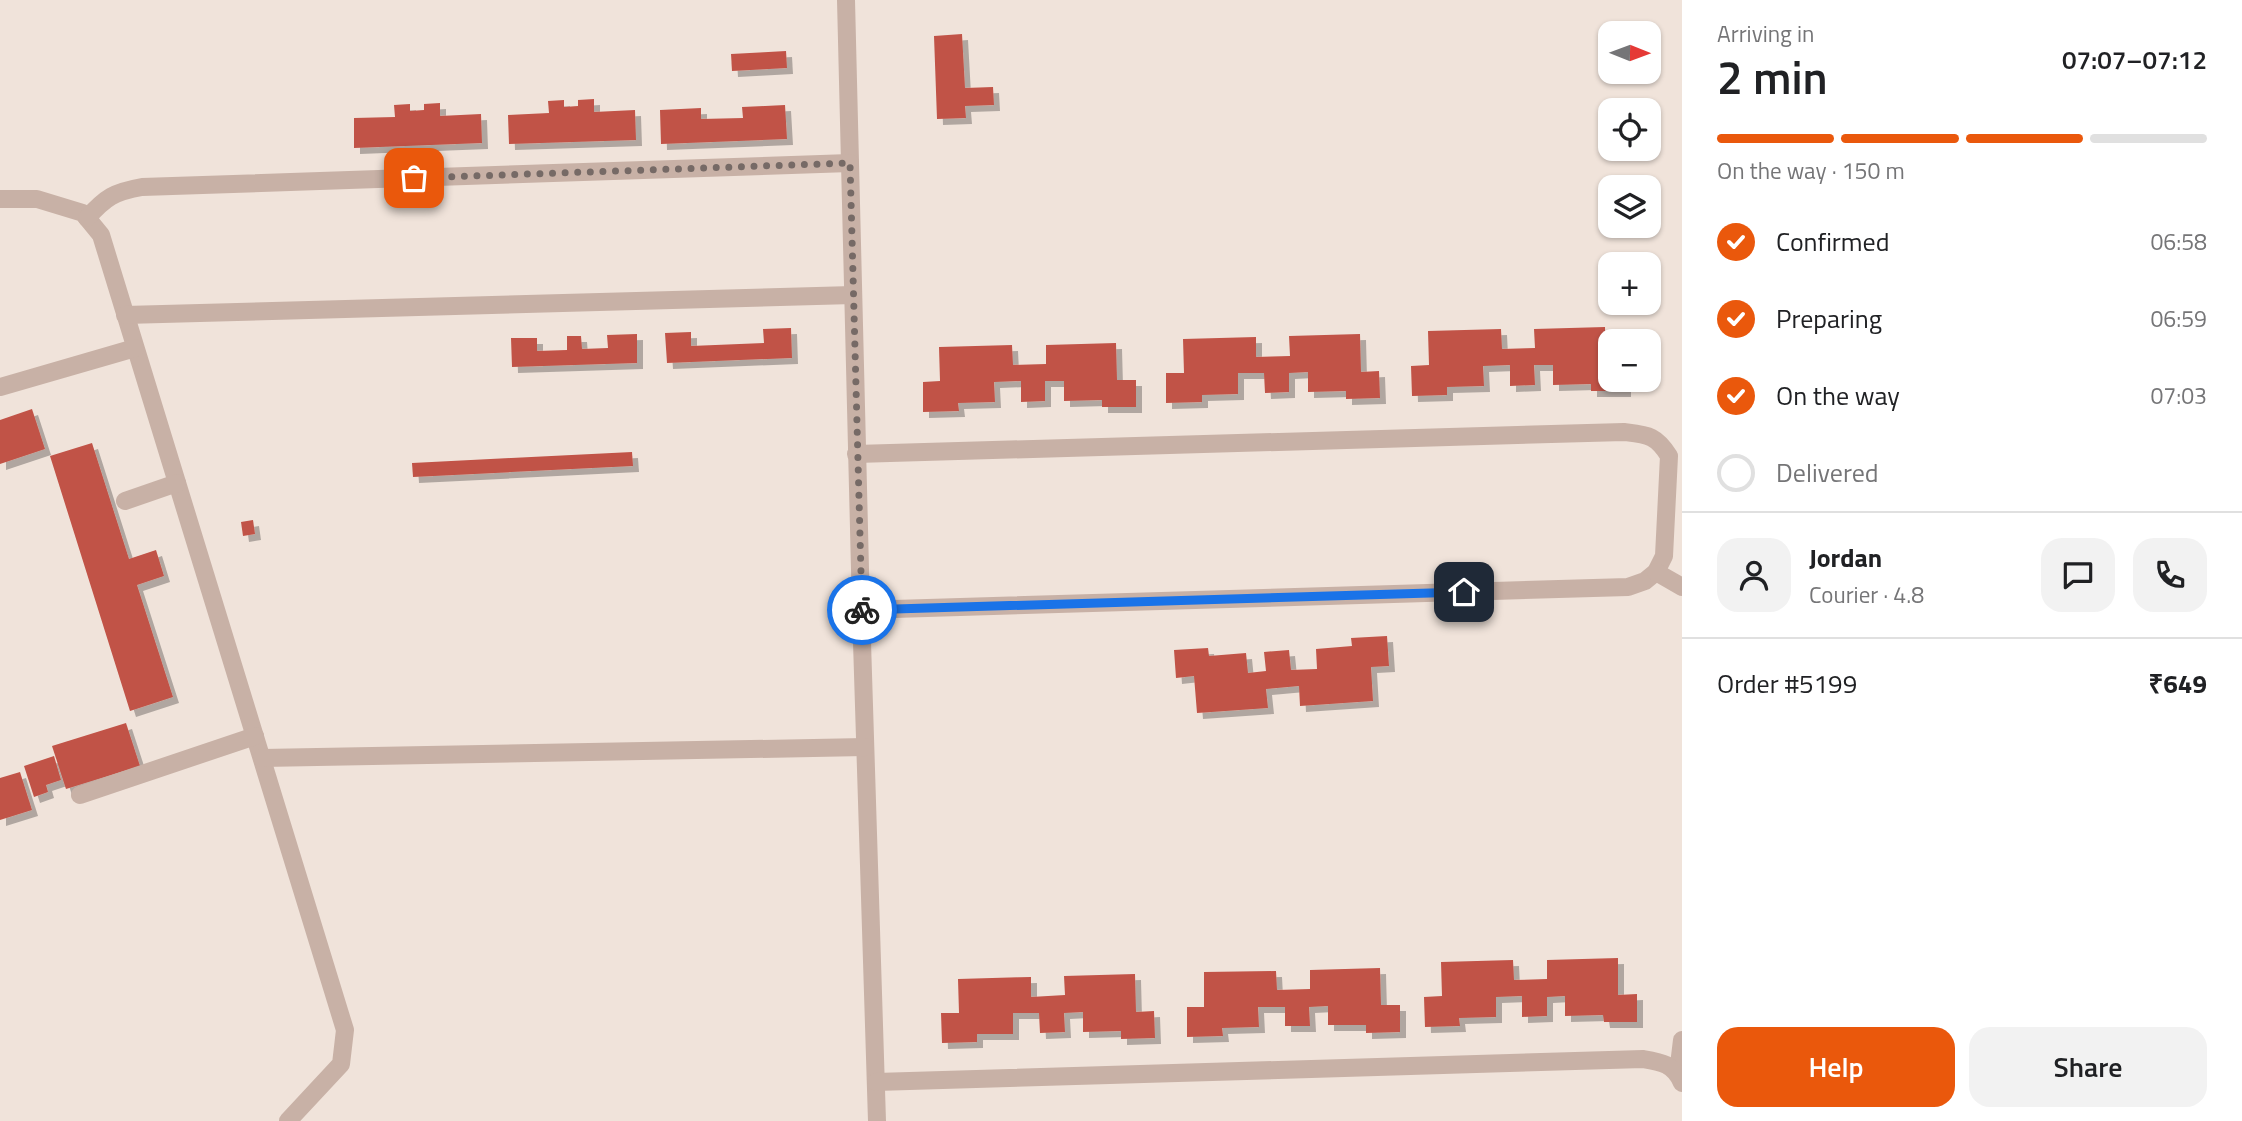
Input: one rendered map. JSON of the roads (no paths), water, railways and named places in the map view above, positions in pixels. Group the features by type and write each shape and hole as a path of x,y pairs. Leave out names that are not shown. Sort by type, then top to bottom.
{"lane":[{"path":"846,0 864,747 877,1121"},
{"path":"87,218 105,198 142,187 850,163"},
{"path":"0,198 37,199 83,213 101,235 345,1030 341,1064 288,1121"},
{"path":"125,315 853,295"},
{"path":"0,387 135,348"},
{"path":"856,454 1624,432 1649,435 1676,454 1664,556 1656,572 1645,581 1628,587 861,610"},
{"path":"125,501 177,483"},
{"path":"1656,572 1682,587"},
{"path":"80,795 255,736"},
{"path":"262,758 864,747"},
{"path":"1680,1078 1682,1040"},
{"path":"876,1082 1643,1059 1665,1063 1680,1078"}]}
